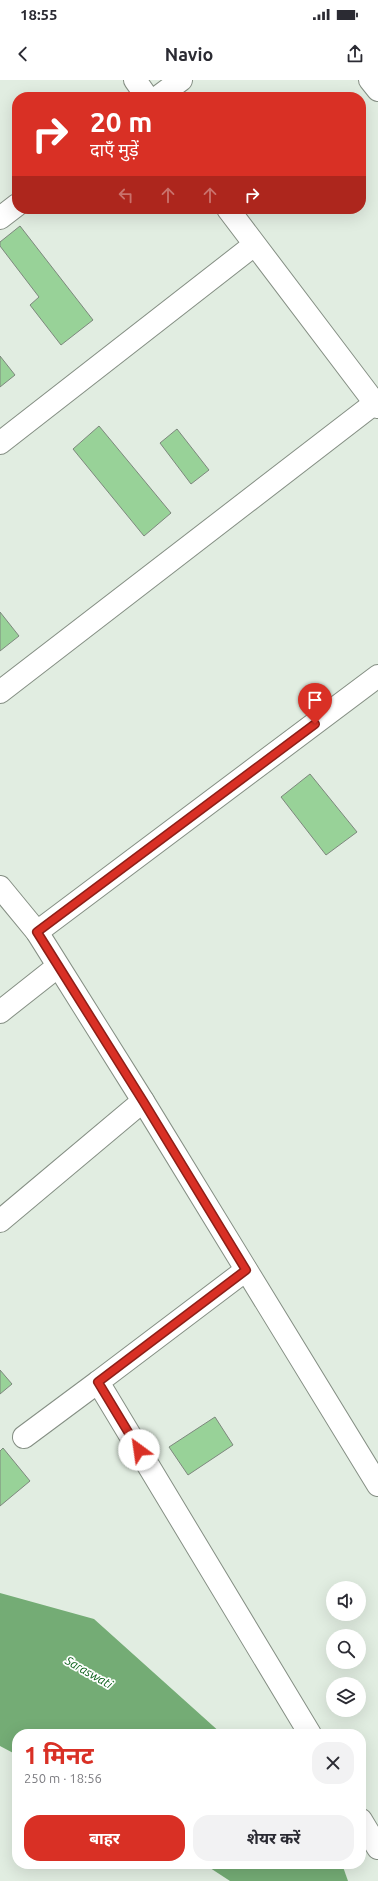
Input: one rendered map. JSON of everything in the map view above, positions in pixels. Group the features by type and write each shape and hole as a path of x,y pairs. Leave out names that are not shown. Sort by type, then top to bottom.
{"street":[{"path":"135,80 143,92"},
{"path":"165,92 181,80"},
{"path":"370,80 378,90"},
{"path":"0,218 12,209"},
{"path":"0,692 377,405 232,214"},
{"path":"0,443 254,245"},
{"path":"37,932 378,676"},
{"path":"0,887 37,932 57,967 143,1101 378,1485"},
{"path":"0,1012 57,967"},
{"path":"0,1221 143,1101"},
{"path":"24,1437 246,1270"},
{"path":"98,1382 307,1729"},
{"path":"366,1828 378,1848"}],"water":[{"name":"Saraswati","path":"0,1593 94,1619 216,1729 12,1729 12,1752 0,1746"},
{"path":"212,1869 344,1869 348,1881 230,1881"}],"building":[{"path":"20,226 93,320 61,345 30,305 39,297 0,246 0,242"},
{"path":"0,356 15,375 0,387"},
{"path":"99,426 171,513 144,536 73,449"},
{"path":"177,429 209,470 191,484 160,443"},
{"path":"0,612 19,636 0,651"},
{"path":"310,774 357,832 326,855 281,797"},
{"path":"0,1370 12,1384 0,1394"},
{"path":"215,1417 233,1445 188,1475 169,1447"},
{"path":"3,1448 30,1481 0,1506 0,1451"}],"route":[{"path":"139,1450 98,1382 246,1270 143,1101 57,967 37,932 315,724"}]}
